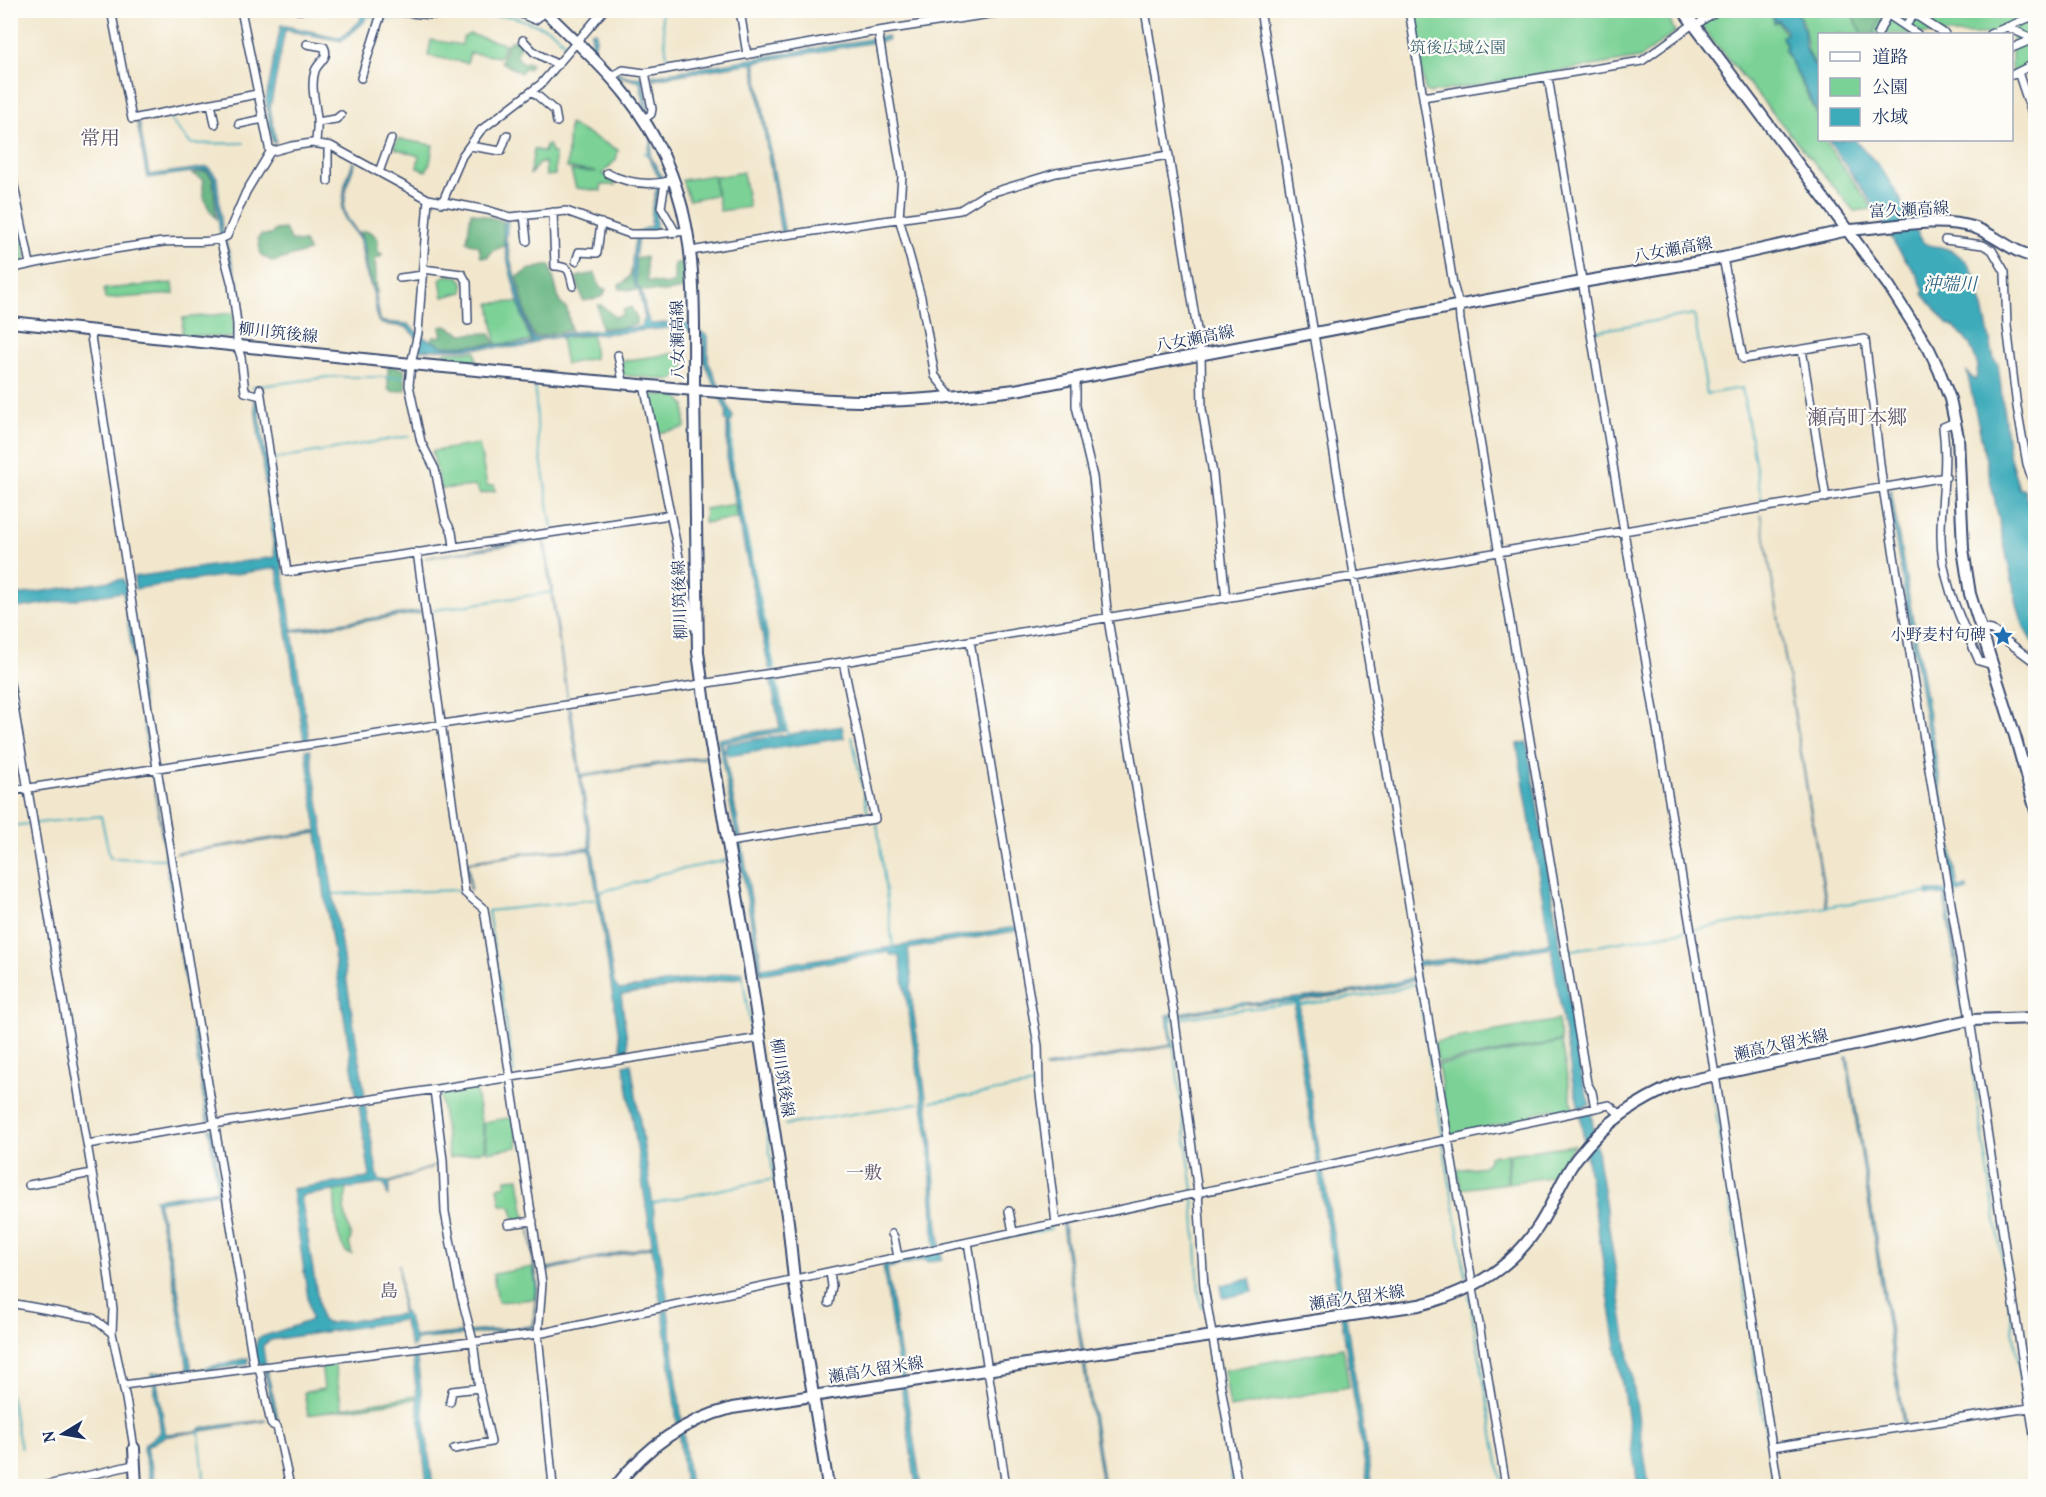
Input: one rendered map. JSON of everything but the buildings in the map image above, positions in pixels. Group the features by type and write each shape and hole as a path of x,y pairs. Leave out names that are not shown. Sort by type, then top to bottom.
{"main road":[{"path":"1683,10 1889,286 1929,349 1950,399 1958,437 1963,549 1970,594 2036,810"},
{"name":"八女瀬高線","path":"544,11 611,77 644,120 663,153 670,182 688,231 691,251 694,390 858,401 952,397 1015,390 1582,282 1723,258 1848,230"},
{"name":"富久瀬高線","path":"1848,230 1952,222 1975,227 2019,252 2036,257"},
{"name":"柳川筑後線","path":"10,322 411,364 694,390 698,652 709,734 729,842 760,1038 788,1222 794,1279 821,1394 828,1486"},
{"name":"瀬高久留米線","path":"616,1486 640,1458 680,1428 712,1413 732,1408 1419,1305 1443,1299 1491,1275 1513,1257 1535,1231 1576,1160 1620,1114 1650,1096 1679,1083 1970,1020 2036,1018"},
{"path":"134,1448 133,1465 136,1486"}],"street":[{"path":"111,10 132,119 257,94"},
{"path":"10,269 100,250 175,241 220,239 227,236 246,192 270,152 240,10"},
{"path":"442,203 462,156 481,130 532,91 577,44 604,10"},
{"path":"740,10 747,55"},
{"path":"611,77 623,70 645,73 878,31 1016,10"},
{"path":"1145,10 1201,354 1202,409 1214,474 1226,599"},
{"path":"1260,10 1506,1486"},
{"path":"1409,10 1587,1083 1592,1092 1595,1108"},
{"path":"1423,98 1642,61 1719,10"},
{"path":"361,78 380,11 432,15 476,11 514,11 535,20 544,11"},
{"path":"1878,33 1884,13 1916,33"},
{"path":"1992,33 2036,15"},
{"path":"1905,26 1913,16 1917,16 1943,33"},
{"path":"2007,27 2035,38"},
{"path":"878,31 902,176 898,218 921,297 935,376 952,397"},
{"path":"2013,48 2035,38"},
{"path":"523,40 534,52 558,65"},
{"path":"307,44 324,47 326,50 326,56 315,70 313,87 317,122 316,144"},
{"path":"2036,63 2015,73 2036,126"},
{"path":"644,120 651,114 652,109 645,73"},
{"path":"1548,77 1715,1075 1778,1486"},
{"path":"532,91 555,111 557,122"},
{"path":"211,103 214,124"},
{"path":"317,122 336,119 341,115"},
{"path":"239,124 263,119"},
{"path":"470,146 501,151 507,135"},
{"path":"379,172 391,139"},
{"path":"270,152 292,146 316,144 328,146 428,199 487,210 510,217 566,211 630,234 688,231"},
{"path":"327,181 328,146"},
{"path":"691,251 960,210 984,195 1056,173 1169,155"},
{"path":"10,166 30,264"},
{"path":"607,172 616,177 643,184 670,182 661,207 676,233"},
{"path":"428,199 418,333 411,364 410,385 421,442 435,470 445,519 452,532 454,546"},
{"path":"553,212 555,266 569,269 573,286"},
{"path":"524,215 526,241"},
{"path":"576,261 579,252 597,253 601,223"},
{"path":"1991,236 1998,260"},
{"path":"220,239 232,285 237,345 241,357 245,392 260,393 287,572 670,515"},
{"path":"1945,240 1983,245 1992,250 2005,272 2007,326 2017,407 2028,464 2036,491"},
{"path":"1723,258 1743,358 1865,339 1883,488 2032,1408 2036,1448"},
{"path":"400,278 423,272 462,274 467,283 468,321"},
{"path":"90,330 157,768 256,1367 271,1424 277,1426 290,1486"},
{"path":"1802,349 1826,498"},
{"path":"618,355 623,382"},
{"path":"1076,379 1076,406 1093,477 1108,619 1174,1014 1198,1192 1204,1287 1239,1486"},
{"path":"644,385 693,626"},
{"path":"1955,422 1943,427 1946,452 1941,534 1944,570 1952,600 1979,661 1993,665"},
{"path":"10,790 843,662 1946,477"},
{"path":"417,552 465,893 484,909 543,1283 538,1334 553,1486"},
{"path":"1980,628 1992,630 2036,663"},
{"path":"970,641 1038,1046 1039,1084 1056,1223"},
{"path":"729,842 875,819 843,662"},
{"path":"10,683 92,1173 113,1309 112,1333 134,1448"},
{"path":"87,1144 760,1038"},
{"path":"434,1090 443,1160 445,1212 459,1287 473,1341 479,1388 491,1442 454,1449"},
{"path":"123,1385 538,1334 1595,1108 1610,1106 1620,1114"},
{"path":"29,1185 92,1173"},
{"path":"1009,1211 1013,1232"},
{"path":"508,1224 533,1221"},
{"path":"891,1234 894,1237 898,1257"},
{"path":"968,1242 1006,1486"},
{"path":"829,1303 832,1286 830,1272"},
{"path":"10,1303 93,1318 112,1333"},
{"path":"450,1402 452,1391 479,1388"},
{"path":"1772,1447 2032,1408"},
{"path":"43,1486 133,1465"}],"green space":[{"name":"筑後広域公園","path":"1412,11 1664,11 1675,32 1640,58 1430,93 1425,90"},
{"path":"1691,11 1771,11 1774,23 1777,21 1786,35 1782,37 1786,46 1784,49 1818,116 1818,141 1825,141 1873,209 1854,211 1709,36"},
{"path":"1797,11 2035,11 2035,66 2013,77 2013,33 1818,33 1818,70 1808,51 1804,24"},
{"path":"1853,11 1874,11 1881,16 1874,33 1862,33 1854,19"},
{"path":"469,34 505,44 500,57 470,53 467,63 428,56 431,40 462,45 463,38"},
{"path":"511,41 521,44 517,52 518,58 523,63 531,64 521,73 501,62 507,44"},
{"path":"569,124 618,150 616,160 602,174 615,179 615,185 601,185 601,191 576,188 571,171 597,172 567,168"},
{"path":"398,139 433,145 426,171 417,168 419,156 394,148"},
{"path":"546,145 549,145 551,153 555,153 555,175 546,176 545,162 538,164 530,175 534,149 544,152"},
{"path":"206,171 213,179 216,218 205,201 204,180 192,174"},
{"path":"743,172 749,207 720,211 714,177"},
{"path":"713,175 716,195 689,200 682,180"},
{"path":"10,177 26,256 25,262 11,265"},
{"path":"471,212 503,221 504,246 492,251 488,257 481,257 479,246 467,242"},
{"path":"285,229 291,241 304,242 309,251 273,262 261,255 258,238 261,235 271,235 275,230"},
{"path":"360,232 371,232 378,239 378,252 382,254 375,259 377,292 368,271 365,247"},
{"path":"646,257 647,281 666,285 674,282 674,264 683,261 684,289 665,292 620,289 619,285 630,276 632,261"},
{"path":"550,265 560,303 567,309 571,330 535,337 529,326 517,277 528,270"},
{"path":"595,273 600,288 606,289 605,293 598,298 583,301 576,277"},
{"path":"446,275 459,277 463,282 463,292 443,297 440,279"},
{"path":"173,283 174,294 105,299 104,289"},
{"path":"518,302 531,340 496,344 490,303"},
{"path":"598,305 615,317 623,315 623,310 631,307 637,319 636,324 621,328 601,328"},
{"path":"233,313 234,336 232,338 182,335 183,318"},
{"path":"446,326 462,334 490,333 495,344 444,346 430,340 442,336 440,327"},
{"path":"592,335 595,358 566,364 561,338"},
{"path":"475,351 477,365 443,361 446,352"},
{"path":"684,352 684,369 672,380 623,375 622,361"},
{"path":"388,366 404,369 406,390 392,392 388,389"},
{"path":"652,394 677,396 685,405 685,428 658,433 650,396"},
{"path":"479,444 487,486 494,485 495,491 480,494 476,486 441,489 432,451"},
{"path":"734,504 737,518 704,523 705,509"},
{"path":"1558,1020 1561,1041 1438,1063 1434,1042"},
{"path":"1561,1042 1573,1110 1561,1112 1554,1109 1532,1114 1532,1118 1450,1135 1438,1065"},
{"path":"475,1086 486,1150 449,1158 440,1092"},
{"path":"514,1117 518,1147 488,1152 483,1122"},
{"path":"1574,1145 1556,1176 1508,1183 1509,1154"},
{"path":"1507,1154 1507,1183 1461,1189 1457,1170 1484,1166 1489,1161 1489,1156"},
{"path":"519,1178 525,1218 515,1220 511,1206 501,1205 498,1187 506,1185 506,1179"},
{"path":"347,1188 344,1209 351,1237 349,1243 352,1254 347,1253 339,1239 334,1190"},
{"path":"533,1267 536,1286 534,1299 498,1302 493,1274"},
{"path":"1343,1348 1349,1387 1230,1408 1224,1370"},
{"path":"334,1361 342,1408 415,1396 415,1399 308,1415 304,1392 324,1389 321,1362"}],"water":[{"path":"362,11 367,11 368,14 364,22 342,41 285,30 270,108 276,141 274,143 266,100 281,25 341,38 360,21"},
{"path":"1771,11 1796,11 1804,29 1805,47 1818,74 1818,113 1785,49 1787,46 1782,36 1786,35 1786,31 1778,20 1775,22"},
{"path":"596,31 593,51 621,74 635,78 642,77 653,139 650,155 662,177 656,202 656,231 638,236 635,259 636,285 642,293 646,315 651,324 683,322 708,336 708,361 733,417 729,426 730,462 773,669 769,669 727,462 727,421 725,419 727,413 704,361 703,338 683,327 677,327 572,335 539,340 526,347 418,350 421,342 406,327 382,324 378,321 373,292 365,270 360,239 345,219 342,209 345,184 353,162 355,163 346,188 344,209 347,218 363,240 366,270 375,291 380,320 408,324 421,336 444,347 528,344 532,341 508,262 505,245 505,221 508,221 506,239 510,258 528,327 534,339 573,332 640,327 645,319 639,290 635,285 633,279 633,254 637,232 651,226 652,207 659,178 647,154 651,140 640,82 610,73 589,52 591,32"},
{"path":"887,36 888,40 755,62 784,229 781,233 753,63 652,79 652,76"},
{"path":"137,122 139,122 149,175 208,167 217,177 222,229 238,283 244,327 241,328 235,280 220,235 214,178 207,170 147,178"},
{"name":"沖端川","path":"1829,141 1856,141 1880,167 1900,198 1903,208 1923,242 1956,253 1967,263 1982,291 1978,295 1983,307 1994,360 1998,364 2009,454 2019,489 2024,489 2035,529 2035,647 2024,628 2018,608 1967,372 1974,380 1976,379 1978,366 1970,345 1955,327 1947,324 1923,294 1924,290 1917,275 1898,249 1872,203"},
{"path":"257,398 292,630 420,611 421,613 292,632 309,740 304,741 277,568 135,589 134,577 275,557 254,399"},
{"path":"1891,490 1958,888 1966,887 1968,890 1947,896 1965,1012 1963,1013 1944,895 1927,896 1926,894 1927,891 1945,891 1953,888 1888,492"},
{"path":"1761,513 1827,906 1826,906"},
{"path":"554,536 545,540 568,701 543,540 425,558"},
{"path":"123,579 152,766 150,766 123,592 11,609 11,596"},
{"path":"770,677 774,677 785,731 722,742 742,843 761,961 760,975 740,858 720,862 740,855 718,739 780,728"},
{"path":"569,708 581,775 705,756 705,758 581,777 614,983 619,990 742,971 743,977 621,995 629,1055 622,1055 590,850 531,853 468,863 471,889 468,889 470,888 467,862 530,852 590,848"},
{"path":"842,726 844,738 728,756 725,752 726,744"},
{"path":"1527,742 1582,1078 1590,1105 1579,1108 1572,1079 1551,947 1416,966 1417,979 1389,988 1300,1001 1300,1023 1321,1163 1317,1163 1294,1016 1296,1002 1239,1005 1170,1017 1172,1046 1045,1069 1045,1067 1171,1045 1167,1015 1235,1004 1372,988 1414,977 1412,963 1474,956 1550,943 1517,744"},
{"path":"310,749 365,1096 357,1098 317,833 176,854 317,831 306,750"},
{"path":"152,774 168,858 210,1121 207,1121"},
{"path":"1022,926 1028,929 908,949 912,982 910,988 932,1138 942,1259 929,1262 923,1260 887,1268 921,1486 916,1486 883,1265 935,1253 929,1144 900,959 899,956 891,955 889,952 762,974 761,968"},
{"path":"1846,1057 1848,1057 1905,1424 1903,1424"},
{"path":"631,1063 668,1303 661,1305 652,1247 545,1271 544,1269 650,1246 652,1243 624,1065"},
{"path":"365,1105 380,1181 390,1182 440,1164 390,1183 388,1197 385,1185 378,1184 301,1196 321,1319 330,1323 402,1314 399,1264 403,1312 406,1313 414,1337 533,1326 536,1286 529,1224 538,1286 534,1328 415,1340 415,1346 411,1347 403,1320 271,1340 263,1345 278,1420 275,1419 263,1364 259,1364 255,1351 258,1338 311,1319 292,1189 370,1176 359,1106"},
{"path":"1591,1112 1649,1486 1638,1486 1580,1115"},
{"path":"209,1129 212,1129 221,1192 158,1202 177,1284 192,1371 248,1358 248,1364 156,1376 164,1433 199,1431 201,1428 265,1421 164,1437 146,1447 153,1472 152,1486 143,1449 145,1444 159,1433 160,1425 152,1373 187,1370 175,1288 155,1199 218,1190"},
{"path":"1323,1169 1372,1486 1368,1486 1318,1170"},
{"path":"1063,1218 1104,1486 1102,1486 1061,1219"},
{"path":"1250,1279 1253,1292 1223,1298 1221,1285"},
{"path":"668,1310 690,1486 685,1486 663,1311"},
{"path":"416,1351 433,1486 427,1486 412,1352"}],"waterway":[{"path":"661,10 668,65"},
{"path":"367,16 412,20 438,17"},
{"path":"449,17 511,16 551,30 569,47"},
{"path":"166,115 191,144 244,143"},
{"path":"1597,331 1694,314 1707,394 1742,388 1762,502"},
{"path":"252,387 329,377 404,377"},
{"path":"535,384 538,440 552,528"},
{"path":"731,426 732,463 788,735"},
{"path":"274,459 410,436"},
{"path":"429,611 552,592"},
{"path":"852,737 868,814"},
{"path":"10,826 101,816 110,858 164,859"},
{"path":"877,823 893,947"},
{"path":"600,892 646,880 659,874 723,861"},
{"path":"333,894 461,890"},
{"path":"1567,951 1838,905 1926,893"},
{"path":"514,1073 488,911 599,899"},
{"path":"743,979 752,1037"},
{"path":"1300,1005 1389,992 1417,983 1443,1137"},
{"path":"1221,1007 1245,1004"},
{"path":"1193,1191 1170,1020 1296,1004"},
{"path":"653,1203 774,1179 753,1042"},
{"path":"1972,1067 2036,1476"},
{"path":"931,1102 1034,1085 1051,1221"},
{"path":"1712,1085 1774,1486"},
{"path":"785,1125 919,1103"},
{"path":"1443,1143 1466,1277"},
{"path":"1193,1197 1202,1308"},
{"path":"998,1241 1051,1229"},
{"path":"1469,1295 1502,1486"},
{"path":"1208,1341 1233,1486"},
{"path":"10,1395 21,1448"},
{"path":"199,1432 205,1486"}],"place":[{"name":"小野麦村句碑","path":"2003,636"}],"district":[{"name":"常用","path":"100,140"},
{"name":"瀬高町本郷","path":"1857,419"},
{"name":"一敷","path":"864,1174"},
{"name":"島","path":"389,1292"}]}
